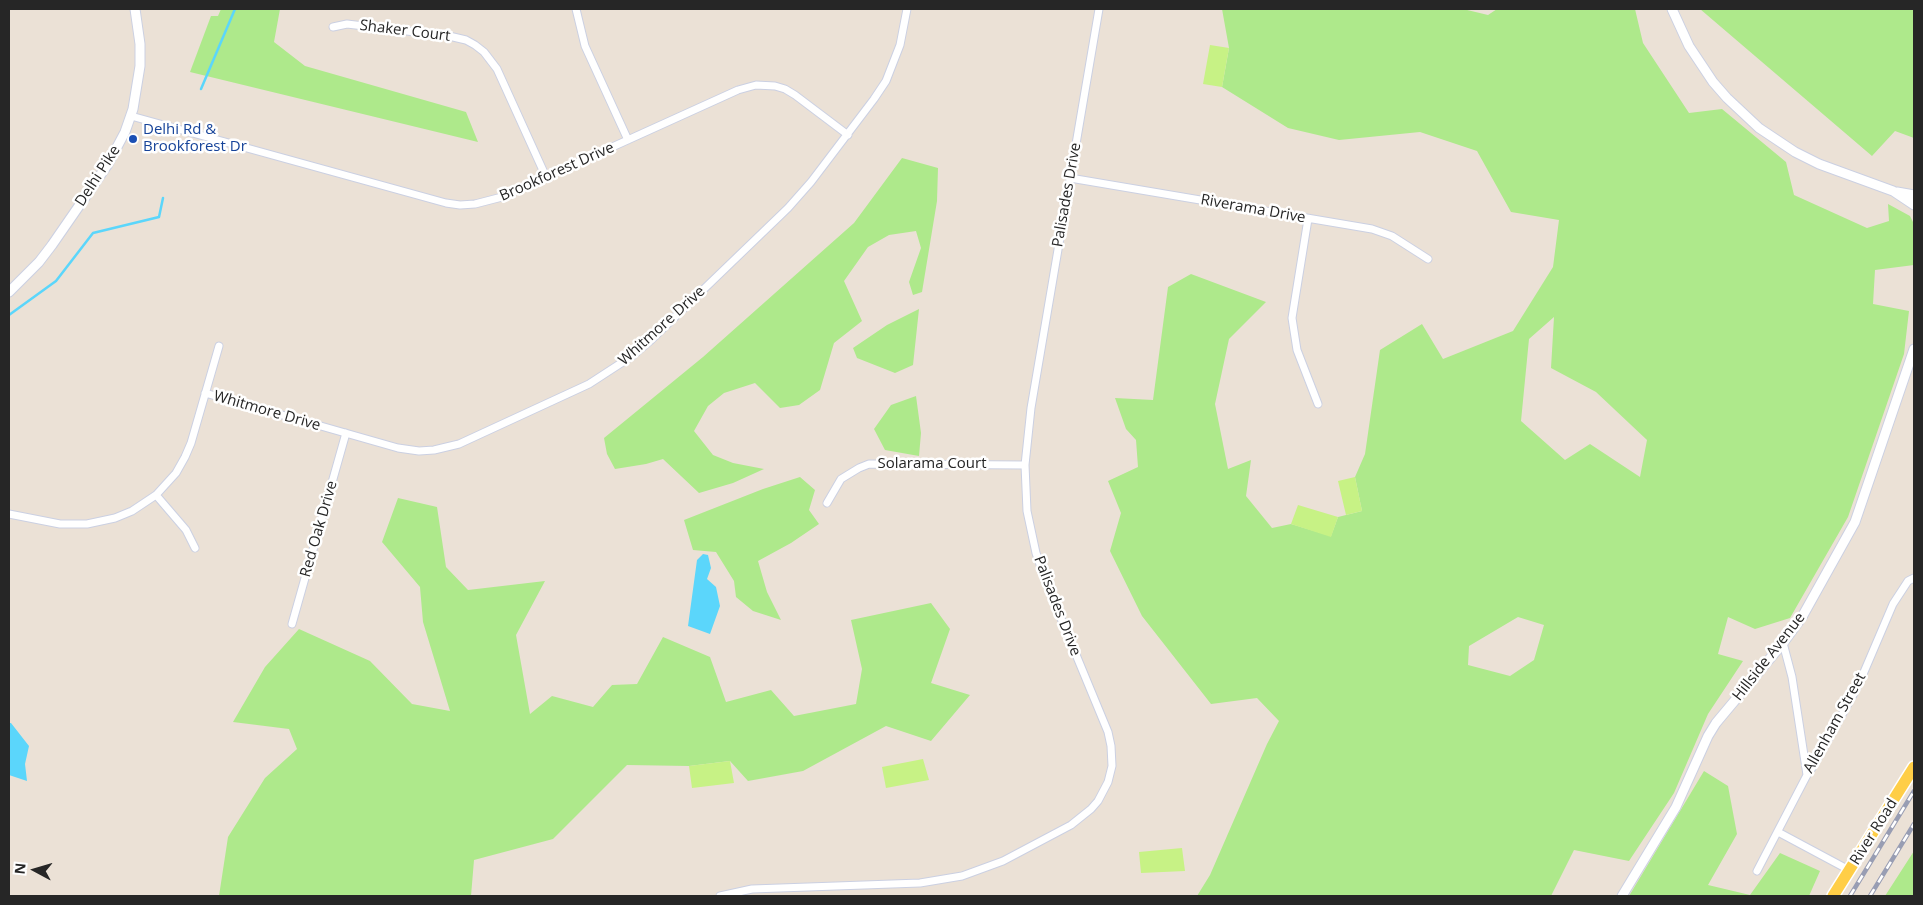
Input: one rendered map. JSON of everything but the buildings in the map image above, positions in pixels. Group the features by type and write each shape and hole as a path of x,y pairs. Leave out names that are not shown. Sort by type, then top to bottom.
{"main road":[{"name":"River Road","path":"1833,896 1914,767"}],"street":[{"name":"Delhi Pike","path":"9,292 39,262 52,245 108,164 125,132 138,88 140,66 140,44 135,9"},
{"path":"576,9 585,46 628,140"},
{"name":"Whitmore Drive","path":"205,393 405,449 427,451 448,448 468,440 597,380 632,356 651,340 788,208 811,182 874,100 886,81 900,45 907,9"},
{"name":"Palisades Drive","path":"720,896 752,889 920,883 962,876 1003,861 1071,825 1083,817 1104,792 1110,771 1111,746 1108,732 1048,587 1036,553 1027,511 1024,465 1030,416 1099,9"},
{"path":"1672,9 1689,46 1709,76 1727,98 1759,128 1794,152 1819,164 1893,191 1914,195"},
{"name":"Shaker Court","path":"333,27 347,24 449,36 466,40 475,45 497,69 546,177"},
{"name":"Brookforest Drive","path":"131,116 446,203 475,204 489,202 738,90 764,85 775,86 795,95 848,135"},
{"name":"Riverama Drive","path":"1070,178 1382,232 1402,241 1428,259"},
{"path":"1893,191 1914,205"},
{"path":"1308,219 1292,318 1297,350 1318,404"},
{"path":"9,514 60,524 87,524 124,515 156,495 176,473 185,457 219,346"},
{"name":"Hillside Avenue","path":"1622,896 1676,807 1708,736 1716,723 1783,643 1802,616 1855,522 1914,349"},
{"name":"Red Oak Drive","path":"292,624 346,433"},
{"name":"Solarama Court","path":"827,503 841,479 854,470 869,464 1024,465"},
{"path":"156,495 186,530 195,548"},
{"name":"Allenham Street","path":"1757,871 1806,775 1812,768 1864,672 1893,604 1908,581 1914,578"},
{"path":"1783,643 1792,677 1806,775"},
{"path":"1778,832 1849,870"}],"green space":[{"path":"221,9 280,9 274,42 305,66 466,112 478,142 190,72 211,16 218,16"},
{"path":"1222,9 1463,9 1488,15 1497,9 1635,9 1643,43 1689,113 1722,109 1786,162 1794,195 1867,228 1889,221 1888,204 1910,216 1914,224 1914,265 1875,270 1873,304 1909,311 1904,354 1848,517 1790,618 1755,629 1728,617 1718,654 1743,661 1708,714 1674,793 1629,861 1574,850 1551,896 1197,896 1210,875 1267,744 1279,721 1257,698 1211,704 1142,616 1110,551 1121,513 1108,481 1138,467 1136,440 1126,429 1115,398 1153,400 1168,287 1191,274 1266,302 1229,339 1215,404 1228,469 1251,460 1246,496 1272,528 1291,524 1331,536 1338,517 1362,511 1355,477 1365,454 1380,350 1422,324 1443,359 1513,331 1553,267 1559,220 1511,212 1477,151 1420,132 1339,140 1288,128 1222,87 1229,48","holes":["1554,317 1551,368 1596,392 1647,440 1640,477 1590,444 1565,460 1521,421 1529,339","1518,617 1544,625 1534,660 1510,676 1468,665 1469,646"]},
{"path":"1700,9 1914,9 1914,138 1895,131 1872,156"},
{"path":"1210,45 1229,48 1222,87 1203,84"},
{"path":"902,158 938,168 937,201 922,292 913,295 909,282 921,248 916,231 889,235 868,247 844,281 862,321 834,343 820,390 799,405 780,408 755,383 724,393 708,406 694,431 713,455 733,463 764,469 733,483 699,493 663,459 615,469 607,454 604,438 703,357 854,223"},
{"path":"919,309 913,365 895,373 857,358 853,348 887,325"},
{"path":"916,396 921,433 919,456 885,450 874,429 891,405"},
{"path":"800,477 815,490 809,510 819,524 791,543 758,561 767,592 781,620 753,611 736,597 734,581 716,552 693,550 684,520 763,489"},
{"path":"1355,477 1362,511 1346,515 1338,481"},
{"path":"398,498 437,507 446,567 468,590 545,581 516,635 530,714 552,696 593,707 612,685 637,684 663,637 710,657 726,702 771,690 794,716 856,704 862,669 851,620 931,603 950,629 931,683 970,695 931,741 886,726 803,771 748,781 730,761 689,766 627,765 553,839 474,860 471,896 219,896 228,837 265,778 297,749 289,729 233,722 265,667 299,629 370,661 412,704 450,711 423,622 420,587 382,542"},
{"path":"1298,505 1338,517 1331,537 1291,524"},
{"path":"923,759 929,780 886,788 882,767"},
{"path":"730,761 734,783 692,788 689,766"},
{"path":"1704,771 1728,786 1737,834 1708,885 1750,895 1780,853 1820,871 1809,896 1629,896"},
{"path":"1182,848 1185,871 1141,873 1139,852"},
{"path":"1914,851 1914,896 1885,896"}],"water":[{"path":"703,554 708,555 711,568 707,579 716,587 720,606 710,634 688,626 697,560"},
{"path":"9,723 11,723 29,746 25,764 27,781 9,775"}],"waterway":[{"path":"201,89 235,9"},
{"path":"9,315 56,281 93,233 159,217 163,198"}],"railway":[{"path":"1850,896 1914,791"},
{"path":"1870,896 1914,824"}],"place":[{"name":"Delhi Rd & Brookforest Dr","path":"133,139"}]}
